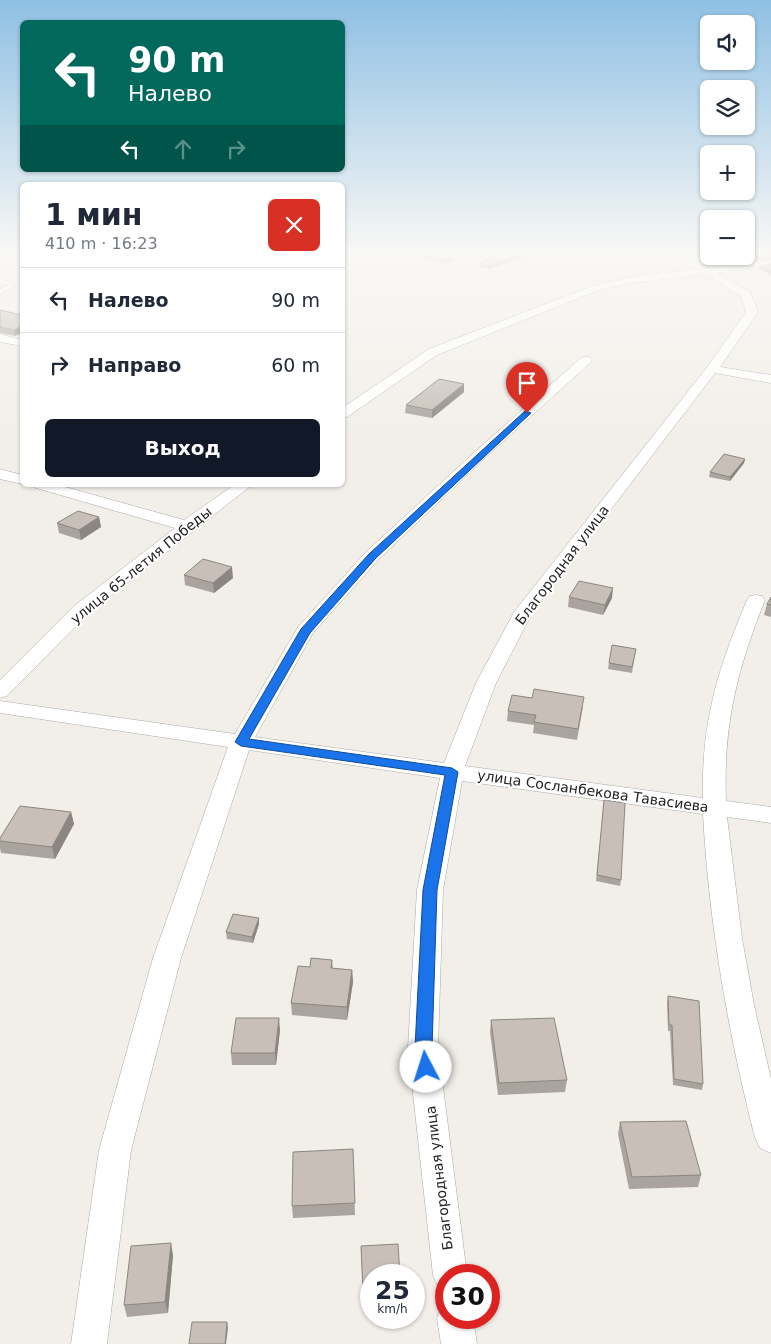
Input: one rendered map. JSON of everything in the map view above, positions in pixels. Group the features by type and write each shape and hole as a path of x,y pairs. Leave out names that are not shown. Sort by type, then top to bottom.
{"street":[{"path":"345,411 433,352 520,318"},
{"name":"Благородная улица","path":"449,1264 423,1048 430,890 452,772 486,683 523,612 712,369 748,318"},
{"path":"0,338 20,343"},
{"path":"89,1344 115,1150 167,958 241,742 305,631 372,556 483,452 586,360"},
{"path":"712,369 771,379"},
{"path":"0,474 20,479"},
{"path":"48,487 187,526"},
{"name":"улица 65-летия Победы","path":"0,692 81,610 187,526 241,487"},
{"path":"756,600 740,638 721,704 715,748 714,807 725,918 742,1022 771,1138"},
{"name":"улица Сосланбекова Тавасиева","path":"0,707 452,772 771,815"},
{"path":"456,1329 458,1344"}],"building":[{"path":"0,318 20,318 20,327 14,330 0,327"},
{"path":"439,379 464,384 432,410 406,405"},
{"path":"724,454 745,459 730,477 710,472"},
{"path":"78,511 99,517 79,530 57,523"},
{"path":"203,559 232,567 213,583 184,575"},
{"path":"579,581 613,588 605,605 569,597"},
{"path":"771,597 771,605 767,604"},
{"path":"612,645 636,649 632,667 609,663"},
{"path":"534,689 584,697 578,729 534,722 536,715 508,711 512,695 532,698"},
{"path":"604,800 625,803 621,880 597,875"},
{"path":"20,806 71,812 52,847 0,841"},
{"path":"233,914 259,918 252,937 226,932"},
{"path":"311,958 332,960 331,968 352,970 347,1007 291,1003 298,966 310,967"},
{"path":"668,996 699,1001 703,1084 674,1079 672,1025 669,1025"},
{"path":"236,1018 279,1018 275,1053 231,1053"},
{"path":"554,1018 567,1080 499,1083 491,1020"},
{"path":"686,1121 701,1175 632,1177 620,1122"},
{"path":"353,1149 355,1203 292,1206 293,1152"},
{"path":"171,1243 165,1302 124,1305 131,1246"},
{"path":"398,1244 399,1264 362,1264 361,1246"},
{"path":"192,1322 227,1322 225,1344 189,1344"}],"route":[{"path":"426,1067 423,1048 430,890 452,772 241,742 305,631 372,556 527,413"}]}
